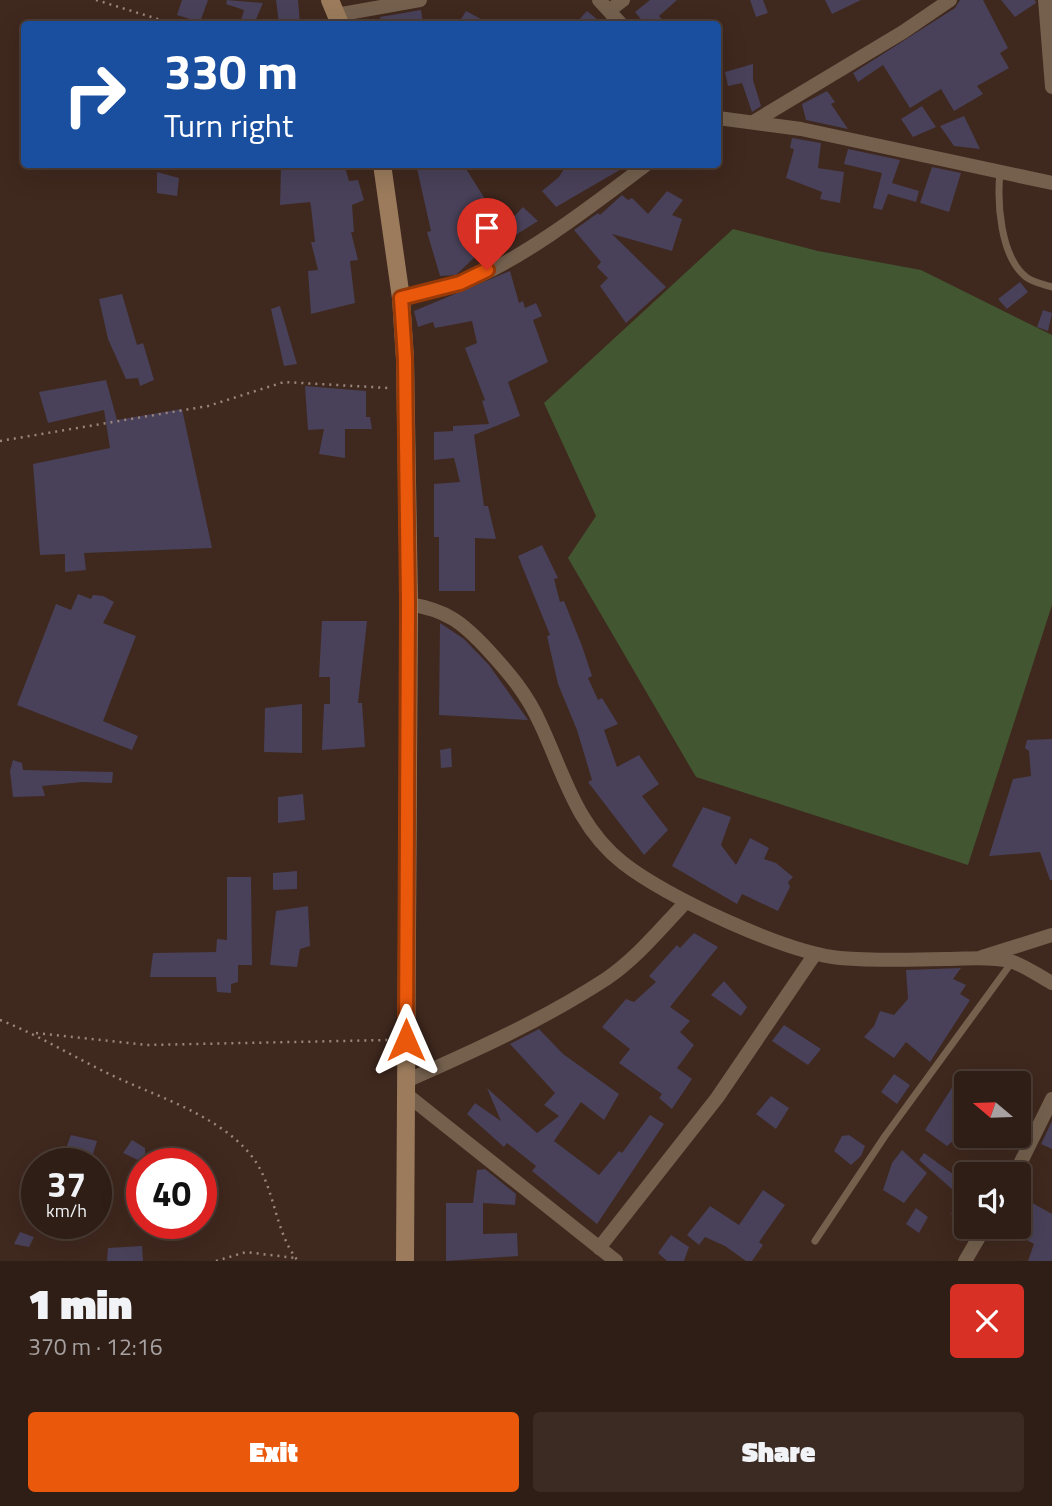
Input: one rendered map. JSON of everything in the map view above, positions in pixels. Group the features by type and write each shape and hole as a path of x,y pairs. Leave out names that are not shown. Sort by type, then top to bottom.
{"street":[{"path":"335,13 420,0"},
{"path":"618,21 604,5 623,0"},
{"path":"755,121 903,32 950,0"},
{"path":"1045,0 1052,87"},
{"path":"721,118 755,121 1052,183"},
{"path":"383,168 401,298 405,390 408,604 405,1261"},
{"path":"401,298 460,283 487,270 531,245 641,168"},
{"path":"408,604 430,607 451,616 473,632 519,683 540,723 578,812 599,840 650,884 686,902 815,954 910,960 977,958 1012,962 1052,983"},
{"path":"406,1087 606,979 627,962 686,902"},
{"path":"977,958 1052,935"},
{"path":"599,1248 717,1098 815,954"},
{"path":"406,1087 616,1261"},
{"path":"1021,1162 1052,1100"},
{"path":"965,1261 978,1239"}],"lane":[{"path":"1000,172 1001,206 1011,255 1029,279 1052,287"},
{"path":"815,1241 885,1136 1012,962"}],"path":[{"path":"96,0 164,21"},
{"path":"0,441 208,406 284,382 405,390"},
{"path":"0,1020 189,1110 250,1153 266,1180 285,1237 296,1259"},
{"path":"32,1033 147,1045 406,1040"},
{"path":"216,1261 246,1252 296,1259"}],"green space":[{"path":"733,229 818,251 921,270 1052,335 1052,605 968,865 696,777 568,558 596,516 544,403"}],"building":[{"path":"182,0 208,0 200,21 177,15"},
{"path":"227,0 263,3 255,21 241,21 244,10 226,4"},
{"path":"276,0 298,0 300,21 279,21"},
{"path":"650,0 677,0 659,16 663,21 642,21 635,12"},
{"path":"750,0 763,0 768,13 756,17"},
{"path":"825,0 861,0 832,14"},
{"path":"960,0 983,0 1008,48 1000,53 1009,68 977,86 983,94 954,111 941,89 910,108 883,65 858,82 853,73 955,8"},
{"path":"1001,0 1035,0 1036,3 1015,17"},
{"path":"421,10 423,21 381,21 380,17"},
{"path":"466,11 484,21 460,21"},
{"path":"587,11 599,21 578,21"},
{"path":"753,64 753,80 761,106 752,112 742,83 728,86 725,72"},
{"path":"827,91 835,102 831,104 848,129 806,120 802,104"},
{"path":"922,106 936,127 913,137 901,119"},
{"path":"964,116 980,149 954,146 940,126"},
{"path":"792,138 821,143 818,168 844,172 840,203 820,199 822,192 786,178 794,149 790,148"},
{"path":"848,149 900,160 892,183 919,191 916,202 888,194 882,210 873,208 882,173 844,164"},
{"path":"932,167 961,173 949,212 920,203"},
{"path":"281,168 345,168 349,181 358,180 364,200 352,205 354,232 351,232 358,260 350,261 355,303 311,314 308,271 318,270 311,242 315,242 310,202 280,205"},
{"path":"417,168 466,168 485,199 482,205 460,215 481,237 479,242 483,249 456,275 440,276 427,232 431,231"},
{"path":"565,168 623,168 556,207 542,191 559,177"},
{"path":"157,172 179,178 177,196 157,193"},
{"path":"667,191 683,200 672,215 682,219 672,251 612,234 666,287 626,323 600,286 608,278 597,267 601,262 574,230 598,213 600,215 622,195 628,200 632,198 648,214"},
{"path":"523,207 538,221 514,236 503,228"},
{"path":"510,271 519,303 523,301 525,308 536,303 542,316 533,320 548,362 508,382 520,416 474,435 484,506 488,506 496,539 475,538 475,591 439,591 439,537 434,537 434,484 460,482 454,458 434,460 434,432 453,431 453,426 489,424 482,401 485,400 465,348 477,343 472,321 435,328 433,322 418,327 414,311"},
{"path":"1020,282 1028,292 1007,309 998,299"},
{"path":"122,294 137,345 143,343 154,380 140,386 138,378 126,379 108,339 99,299"},
{"path":"280,306 297,364 284,366 271,309"},
{"path":"1043,310 1052,313 1048,331 1037,327"},
{"path":"106,380 117,420 182,409 212,548 84,553 86,570 65,572 65,554 40,555 33,464 110,448 104,410 48,423 39,392"},
{"path":"305,386 366,391 366,417 370,417 372,429 345,429 345,458 319,454 324,429 308,430"},
{"path":"542,545 558,578 554,579 560,602 564,601 582,646 592,676 588,678 598,700 602,698 618,724 604,730 617,767 639,755 659,784 642,796 668,830 644,855 588,782 592,780 577,730 558,684 547,636 550,635 518,556"},
{"path":"78,594 91,599 93,595 103,596 114,602 103,623 136,636 103,721 138,736 132,750 17,705 56,604 71,610"},
{"path":"322,621 367,621 358,703 362,703 365,747 322,750 324,704 330,704 330,677 319,677"},
{"path":"440,623 464,639 489,665 528,720 439,715"},
{"path":"302,704 302,753 264,752 265,708"},
{"path":"1052,739 1050,880 1040,852 989,856 1013,779 1031,776 1029,751 1025,748 1027,740"},
{"path":"451,748 452,767 441,768 440,750"},
{"path":"13,760 22,763 23,770 113,772 112,783 82,782 42,786 45,796 13,797 10,771"},
{"path":"303,794 305,820 278,823 278,797"},
{"path":"703,807 731,817 721,845 736,865 750,838 769,848 764,859 776,863 793,877 788,882 790,887 778,911 742,894 737,904 672,866"},
{"path":"297,871 297,889 273,890 273,873"},
{"path":"227,877 251,877 252,965 238,965 238,982 231,984 231,993 217,992 216,977 150,977 153,953 216,952 217,939 227,940"},
{"path":"308,906 310,946 300,949 297,967 270,965 276,911"},
{"path":"694,933 718,947 670,1007 690,1021 680,1032 694,1045 677,1068 692,1079 672,1109 659,1098 662,1094 619,1063 630,1049 602,1027 626,999 634,1002 656,982 649,976 677,945 680,948"},
{"path":"961,968 953,979 966,985 960,994 970,1000 930,1062 906,1042 894,1058 864,1037 874,1026 880,1011 894,1015 908,999 906,970"},
{"path":"724,981 747,1007 741,1016 711,995"},
{"path":"784,1025 821,1049 808,1065 772,1041"},
{"path":"539,1029 563,1054 619,1094 604,1120 581,1102 554,1141 599,1175 619,1151 622,1153 650,1115 664,1124 597,1224 532,1171 536,1166 507,1143 504,1147 467,1114 475,1103 501,1121 487,1088 537,1133 559,1116 544,1105 555,1093 510,1044"},
{"path":"894,1074 910,1085 897,1104 881,1092"},
{"path":"953,1086 954,1140 947,1146 925,1130"},
{"path":"771,1096 789,1108 776,1129 756,1114"},
{"path":"1052,1121 1052,1149 1041,1144"},
{"path":"71,1135 97,1141 95,1148 66,1148"},
{"path":"849,1135 865,1146 861,1156 851,1165 834,1151 842,1136"},
{"path":"132,1140 145,1148 126,1148"},
{"path":"902,1150 927,1173 904,1203 883,1190 892,1163"},
{"path":"924,1153 953,1174 954,1191 919,1160"},
{"path":"485,1169 516,1194 515,1205 483,1203 483,1234 517,1233 518,1256 446,1261 446,1203 473,1203 477,1170"},
{"path":"763,1190 785,1205 759,1242 763,1245 752,1261 746,1261 725,1246 705,1237 699,1245 687,1235 710,1206 739,1225"},
{"path":"1031,1202 1052,1214 1052,1261 1028,1261 1034,1244 1025,1239 1031,1239"},
{"path":"916,1208 928,1217 919,1233 906,1224"},
{"path":"20,1232 21,1239 33,1239 29,1247 14,1244"},
{"path":"671,1235 689,1247 684,1261 667,1261 658,1253"},
{"path":"142,1246 143,1261 107,1261 108,1248"}],"route":[{"path":"406,1040 405,721 408,604 405,359 401,298 460,283 487,270"}]}
